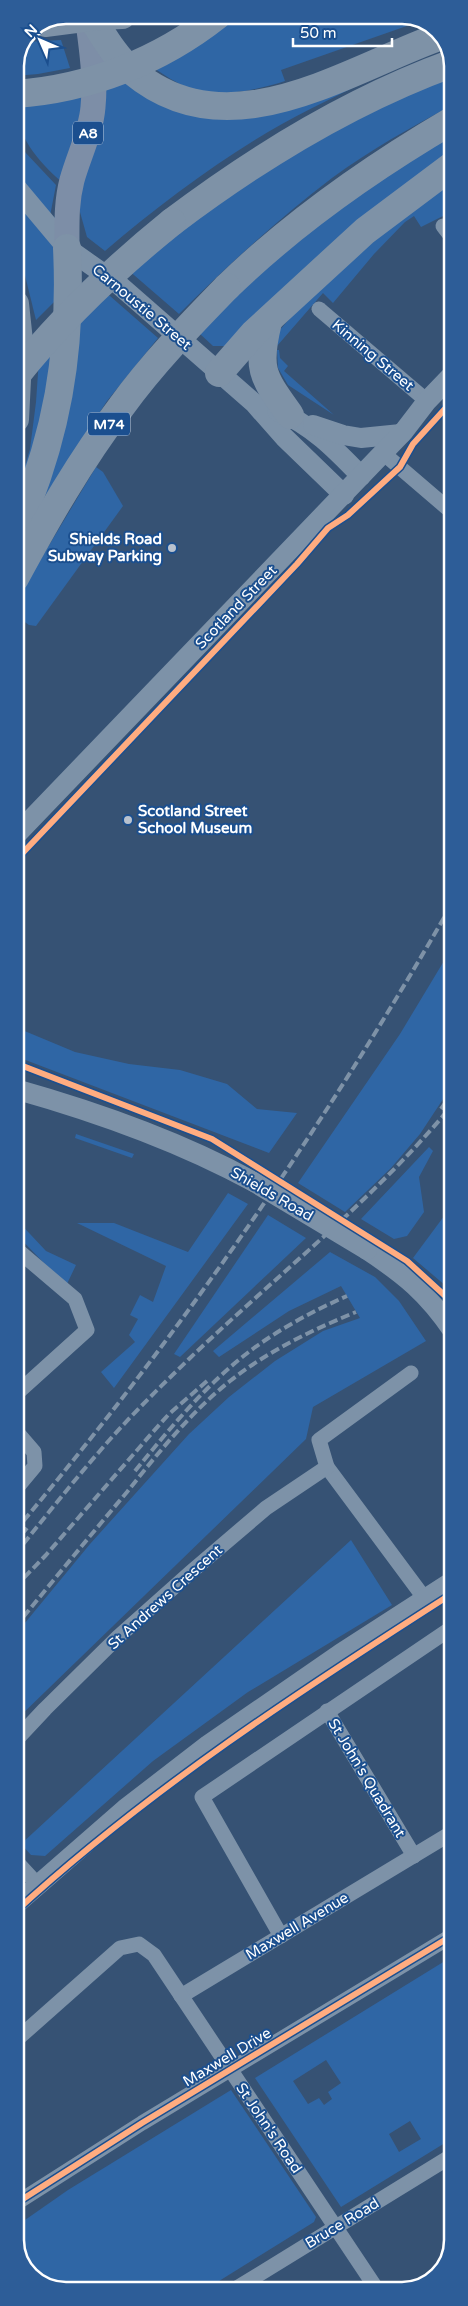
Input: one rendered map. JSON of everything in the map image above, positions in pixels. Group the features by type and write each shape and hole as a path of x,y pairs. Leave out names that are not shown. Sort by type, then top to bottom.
{"highway":[{"path":"94,24 112,49 132,71 152,86 179,99 218,108 256,105 297,94 434,39"},
{"path":"50,90 152,41 178,24"},
{"path":"24,93 50,90 89,81 143,62 181,41 205,24"},
{"path":"24,367 84,299 125,259 223,184 308,131 396,87 444,66"},
{"name":"M74","path":"24,562 65,489 121,407 161,357 227,287 276,242 346,186 397,152 444,125"},
{"path":"219,373 254,333 365,231 444,171"},
{"path":"24,513 46,453 63,375 69,285 67,248"},
{"path":"268,322 262,346 263,373 295,419"}],"main road":[{"name":"A8","path":"67,248 66,211 72,179 89,129 94,107 94,75 89,24"}],"street":[{"name":"Carnoustie Street","path":"24,197 67,248 118,284 254,403 284,438 344,495"},
{"name":"Kinning Street","path":"319,309 427,401"},
{"name":"Scotland Street","path":"24,827 344,495 401,434 427,401 444,383"},
{"name":"Carnoustie Street","path":"254,403 343,435 360,438 401,434"},
{"name":"Carnoustie Street","path":"295,419 335,450 361,476"},
{"path":"383,452 444,504"},
{"name":"Shields Road","path":"24,1084 63,1102 212,1160 254,1182 400,1272 418,1287 444,1318"},
{"name":"Shields Road","path":"24,1091 63,1102"},
{"path":"24,1256 75,1299 87,1330 24,1388"},
{"path":"411,1373 319,1440 327,1467 425,1599"},
{"path":"24,1440 34,1452 35,1466 24,1479"},
{"name":"St Andrews Crescent","path":"24,1731 118,1636 183,1579 266,1508 327,1467"},
{"path":"24,1897 125,1809 202,1750 340,1654 444,1587"},
{"path":"327,1711 444,1633"},
{"name":"St John's Quadrant","path":"281,1936 202,1797 327,1711 414,1856"},
{"name":"Maxwell Avenue","path":"181,1996 444,1838"},
{"path":"24,1869 38,1884"},
{"name":"Maxwell Drive","path":"24,2199 230,2070 444,1940"},
{"name":"St John's Road","path":"24,2033 120,1948 139,1944 154,1955 373,2282"},
{"name":"Bruce Road","path":"245,2282 444,2160"}],"shaded area":[{"path":"209,24 410,25 281,70 285,81 239,92 214,94 193,90 149,65"},
{"path":"61,40 70,68 24,75 25,58 31,42"},
{"path":"380,75 295,117 247,145 184,188 105,251 87,237 78,205 98,85 125,76 168,104"},
{"path":"444,77 444,110 391,139 332,178 253,243 179,314 127,269 296,147"},
{"path":"86,90 85,119 62,182 45,166 29,146 24,136 24,100"},
{"path":"444,139 444,164 227,346 213,346 199,333 243,286 363,190"},
{"path":"24,151 56,185 50,216 57,218 56,226 24,187"},
{"path":"444,183 444,216 421,227 414,216 405,222 374,254 333,303 323,293 277,346 277,333 316,289"},
{"path":"24,204 56,245 57,299 36,320 24,271"},
{"path":"103,292 158,338 107,401 36,510 73,321"},
{"path":"57,339 45,421 24,475 30,449 39,359"},
{"path":"277,350 279,350 280,358 288,366 284,371 334,415 288,385 278,368"},
{"path":"96,467 103,472 123,506 36,626 29,625 24,621 24,587"},
{"path":"444,961 444,1098 420,1134 391,1168 345,1212 298,1183 400,1034"},
{"path":"24,1031 75,1052 129,1064 180,1070 227,1084 257,1109 297,1113 269,1153 24,1059"},
{"path":"76,1134 134,1154 132,1158 75,1138"},
{"path":"429,1147 433,1151 419,1177 424,1212 407,1236 394,1239 361,1219"},
{"path":"228,1193 248,1204 114,1388 101,1372 135,1342 129,1335 138,1319 130,1315 140,1295 153,1302 166,1266 77,1223 114,1223 188,1252"},
{"path":"268,1215 306,1238 180,1357 174,1354"},
{"path":"444,1216 444,1284 413,1258"},
{"path":"24,1228 46,1251 76,1265 66,1286 24,1242"},
{"path":"330,1252 375,1277 399,1301 426,1341 313,1407 306,1439 24,1712 24,1624 90,1544 189,1434 229,1397 275,1361 323,1331 360,1318 341,1286 289,1311 219,1357 213,1351"},
{"path":"351,1540 392,1605 248,1692 153,1761 45,1856 31,1855 24,1847 24,1841"},
{"path":"444,1962 444,2144 341,2207 255,2078","holes":["326,2060 341,2083 328,2092 332,2099 324,2105 319,2098 308,2104 293,2081","410,2121 421,2139 399,2152 389,2134"]},
{"path":"231,2090 316,2217 314,2222 217,2282 63,2282 55,2281 42,2275 32,2266 24,2246 24,2221 68,2190"}],"railway":[{"path":"24,1520 135,1381 193,1304 248,1226 354,1066 444,917"},
{"path":"441,1109 444,1105"},
{"path":"24,1543 88,1464 143,1404 222,1328 325,1236 391,1172 444,1114"},
{"path":"135,1471 191,1406 237,1361 288,1326 347,1296"},
{"path":"24,1616 163,1448 188,1419 216,1393 245,1370 275,1351 323,1326 356,1312"},
{"path":"24,1578 169,1414 207,1381"},
{"path":"24,1532 27,1528"}],"cycle path":[{"path":"24,852 297,564 328,528 348,515 400,467 413,444 444,410"},
{"path":"24,1066 212,1139 407,1261 444,1295"},
{"path":"24,1904 118,1824 227,1743 444,1599"},
{"path":"24,2198 142,2123 444,1940"}],"place":[{"name":"Shields Road Subway Parking","path":"172,548"},
{"name":"Scotland Street School Museum","path":"128,820"}]}
